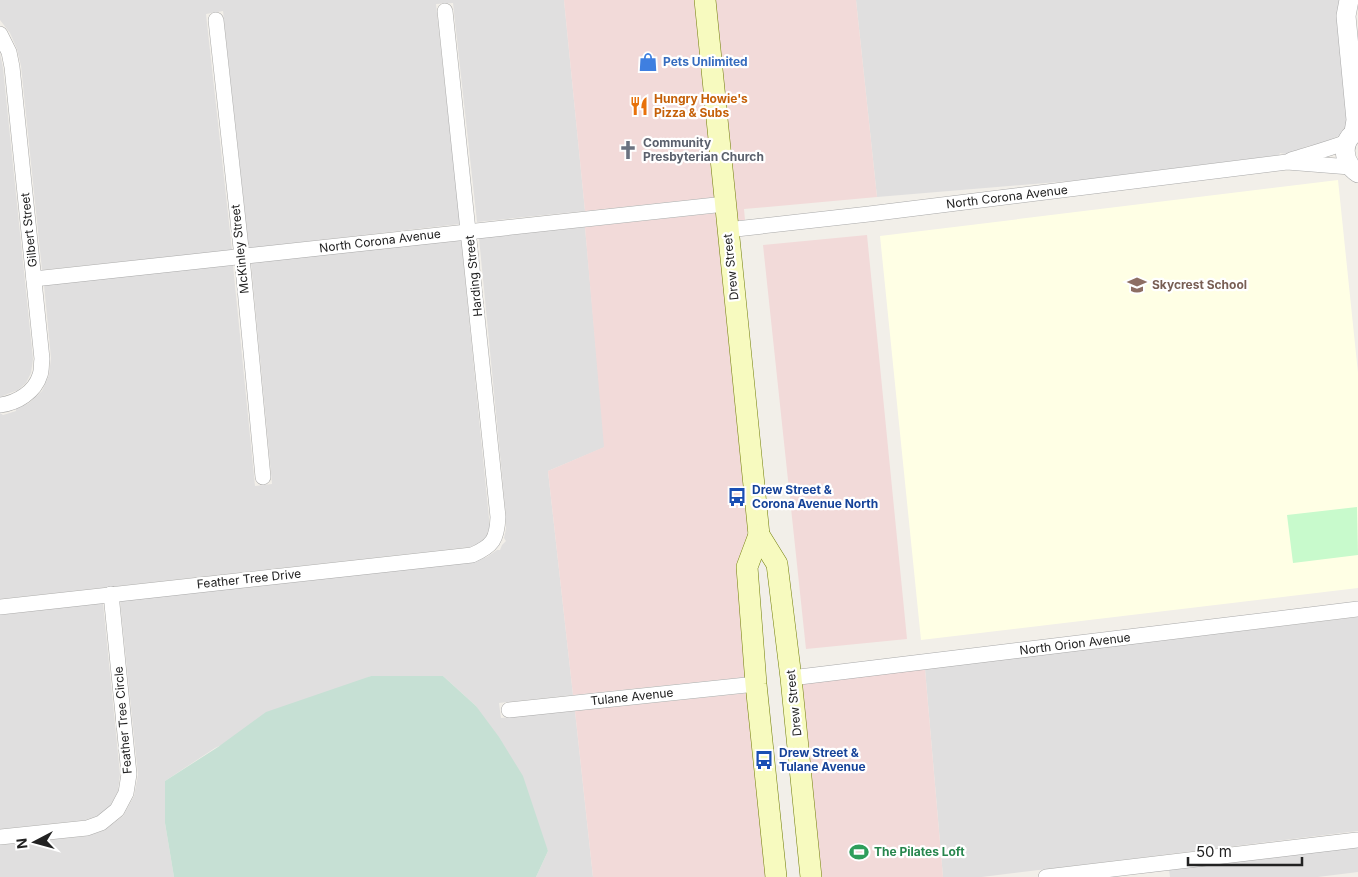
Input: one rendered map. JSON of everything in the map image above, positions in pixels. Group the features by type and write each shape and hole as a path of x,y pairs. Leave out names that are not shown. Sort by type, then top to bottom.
{"main road":[{"name":"Drew Street","path":"704,0 759,535 777,564 791,678 811,877"},
{"name":"Drew Street","path":"759,535 747,567 756,684 776,877"},
{"path":"756,684 776,745 790,877"}],"street":[{"path":"1349,0 1346,16 1356,120 1353,135 1345,155 1354,170"},
{"path":"1356,0 1358,4"},
{"name":"Harding Street","path":"445,11 498,517 494,541"},
{"name":"McKinley Street","path":"216,20 242,257 263,477"},
{"name":"Gilbert Street","path":"0,34 9,52 12,67 42,359 40,375 34,388 22,397 0,405"},
{"name":"North Corona Avenue","path":"727,230 889,212 1287,162 1311,153 1321,152 1353,135"},
{"name":"North Corona Avenue","path":"1287,162 1354,170"},
{"name":"North Corona Avenue","path":"34,279 725,204"},
{"name":"Feather Tree Drive","path":"0,607 472,555 484,550 494,541"},
{"name":"Feather Tree Circle","path":"0,837 87,828 101,823 117,810 126,793 129,774 111,594"},
{"name":"North Orion Avenue","path":"791,678 1358,609"},
{"name":"Tulane Avenue","path":"508,710 756,684"},
{"path":"1046,877 1160,870 1357,840"}],"shaded area":[{"path":"0,0 564,0 585,211 477,222 453,3 436,4 460,224 249,248 223,11 206,14 232,250 42,270 21,66 17,49 10,33 0,20"},
{"path":"564,0 696,0 716,197 585,211"},
{"path":"713,0 856,0 877,197 744,209 745,220 736,221"},
{"path":"856,0 1341,0 1346,128 1343,129 1341,135 1286,154 1280,153 1279,155 1081,180 877,197"},
{"path":"0,53 33,359 31,373 26,383 18,390 0,397"},
{"path":"1338,180 1358,373 1358,588 921,640 880,236"},
{"path":"717,213 750,530 747,532 749,536 746,677 573,695 548,471 604,447 585,227"},
{"path":"585,227 605,447 548,471 573,695 499,703 501,718 575,711 593,877 536,877 548,851 476,706 443,676 371,676 215,748 165,781 165,823 174,877 0,877 0,845 88,836 105,830 123,816 134,796 138,775 120,601 473,562 500,550 506,541 504,538 506,516 479,238"},
{"path":"867,235 907,639 806,649 763,245"},
{"path":"461,239 489,518 489,528 486,537 479,543 470,547 0,599 0,413 3,415 16,411 16,409 29,403 42,391 49,375 51,358 44,285 233,265 255,486 272,484 251,263"},
{"path":"103,603 120,774 118,791 110,806 97,816 85,820 0,829 0,615"},
{"path":"1358,617 1358,831 982,877 943,877 925,669"},
{"path":"925,669 943,877 820,877 801,684"},
{"path":"371,676 443,676 476,706 499,737 523,776 548,851 536,877 174,877 165,823 165,781 218,747 266,712"},
{"path":"748,693 767,877 593,877 575,711"},
{"path":"1358,847 1358,872 1318,877 1170,877 1169,869"}],"green space":[{"path":"1357,507 1358,555 1293,563 1287,515"}],"place":[{"name":"Pets Unlimited","path":"648,62"},
{"name":"Hungry Howie's Pizza & Subs","path":"639,106"},
{"name":"Community Presbyterian Church","path":"628,150"},
{"name":"Skycrest School","path":"1137,285"},
{"name":"Drew Street & Corona Avenue North","path":"737,497"},
{"name":"Drew Street & Tulane Avenue","path":"764,760"},
{"name":"The Pilates Loft","path":"859,852"}]}
